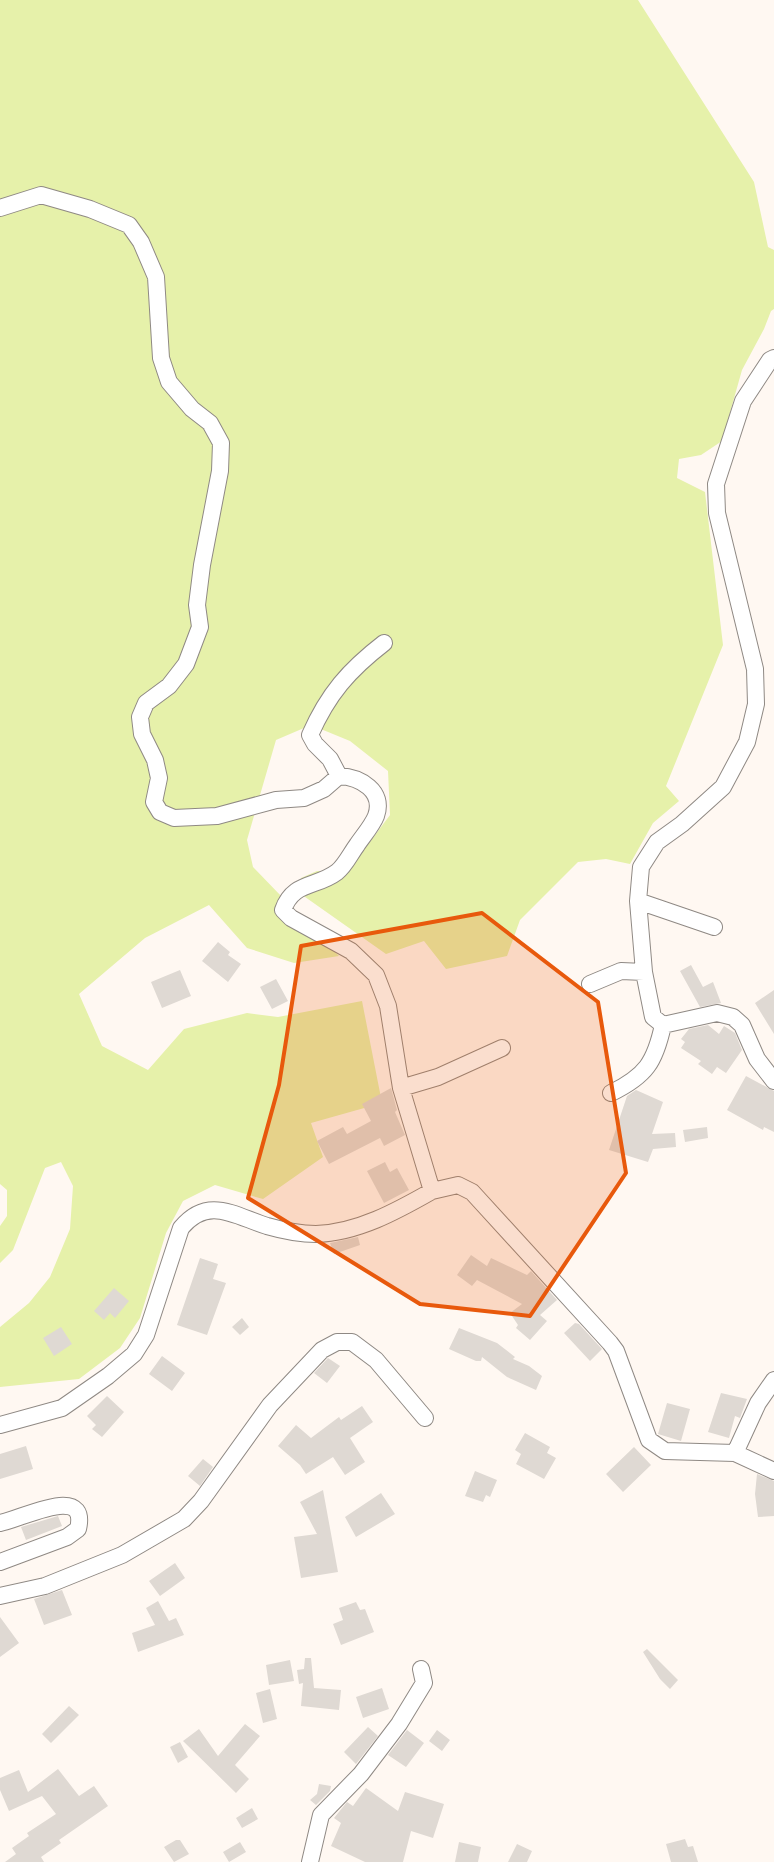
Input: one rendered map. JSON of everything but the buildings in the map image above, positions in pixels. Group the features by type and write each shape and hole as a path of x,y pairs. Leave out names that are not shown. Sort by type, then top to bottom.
{"street":[{"path":"0,208 40,195 90,209 129,225 141,242 156,277 161,358 169,382 192,409 210,423 221,443 220,471 202,564 197,605 200,627 186,664 169,686 146,703 140,716 142,734 155,760 159,778 154,802 160,812 174,818 217,816 276,800 304,798 324,789 339,776 353,777 371,788 379,806 375,818 338,872 298,889 287,898 283,910 291,918 351,951 376,975 388,1006 401,1088 432,1191"},
{"path":"663,1025 653,1017 644,972 638,901 641,867 656,842 682,824 723,786 747,742 756,704 755,669 717,513 716,484 743,401 770,360 774,358"},
{"path":"339,776 330,759 314,744 310,735 321,709 340,682 384,643"},
{"path":"638,901 714,928"},
{"path":"590,984 621,971 644,972"},
{"path":"663,1025 717,1013 733,1017 742,1025 757,1059 774,1081"},
{"path":"611,1093 632,1083 643,1071 658,1049 663,1025"},
{"path":"401,1088 438,1077 502,1048"},
{"path":"0,1425 62,1408 108,1376 134,1354 146,1335 181,1228 190,1218 210,1210 232,1212 267,1226 315,1234 354,1228 400,1209 432,1191 458,1185 472,1192 616,1351 649,1440 665,1451 735,1453 774,1471"},
{"path":"0,1596 45,1586 122,1554 184,1519 201,1501 270,1405 322,1350 337,1342 352,1342 376,1360 424,1418"},
{"path":"735,1453 758,1403 774,1380"},
{"path":"0,1523 11,1521 57,1504 75,1508 80,1519 78,1529 67,1537 0,1562"},
{"path":"310,1862 321,1815 361,1774 399,1724 424,1683 421,1669"}],"highlighted area":[{"path":"482,913 598,1002 626,1173 530,1316 420,1304 248,1198 279,1085 301,946"}],"green space":[{"path":"0,0 638,0 754,182 768,247 774,250 774,309 771,311 764,329 742,370 722,441 701,455 679,459 677,478 705,492 723,645 666,786 679,801 653,823 630,864 606,859 578,862 520,920 507,956 446,969 424,941 386,954 298,892 301,878 317,871 342,871 369,843 390,815 388,771 350,741 311,725 276,740 247,840 253,867 339,956 294,963 247,948 209,905 145,938 79,994 102,1046 148,1070 184,1029 247,1013 278,1017 362,1001 382,1103 311,1123 323,1157 263,1199 215,1185 183,1201 166,1233 140,1318 120,1348 79,1379 0,1387 0,1327 29,1303 50,1277 70,1229 73,1186 61,1162 45,1168 13,1250 0,1263 0,1226 7,1216 7,1190 0,1184"}]}
